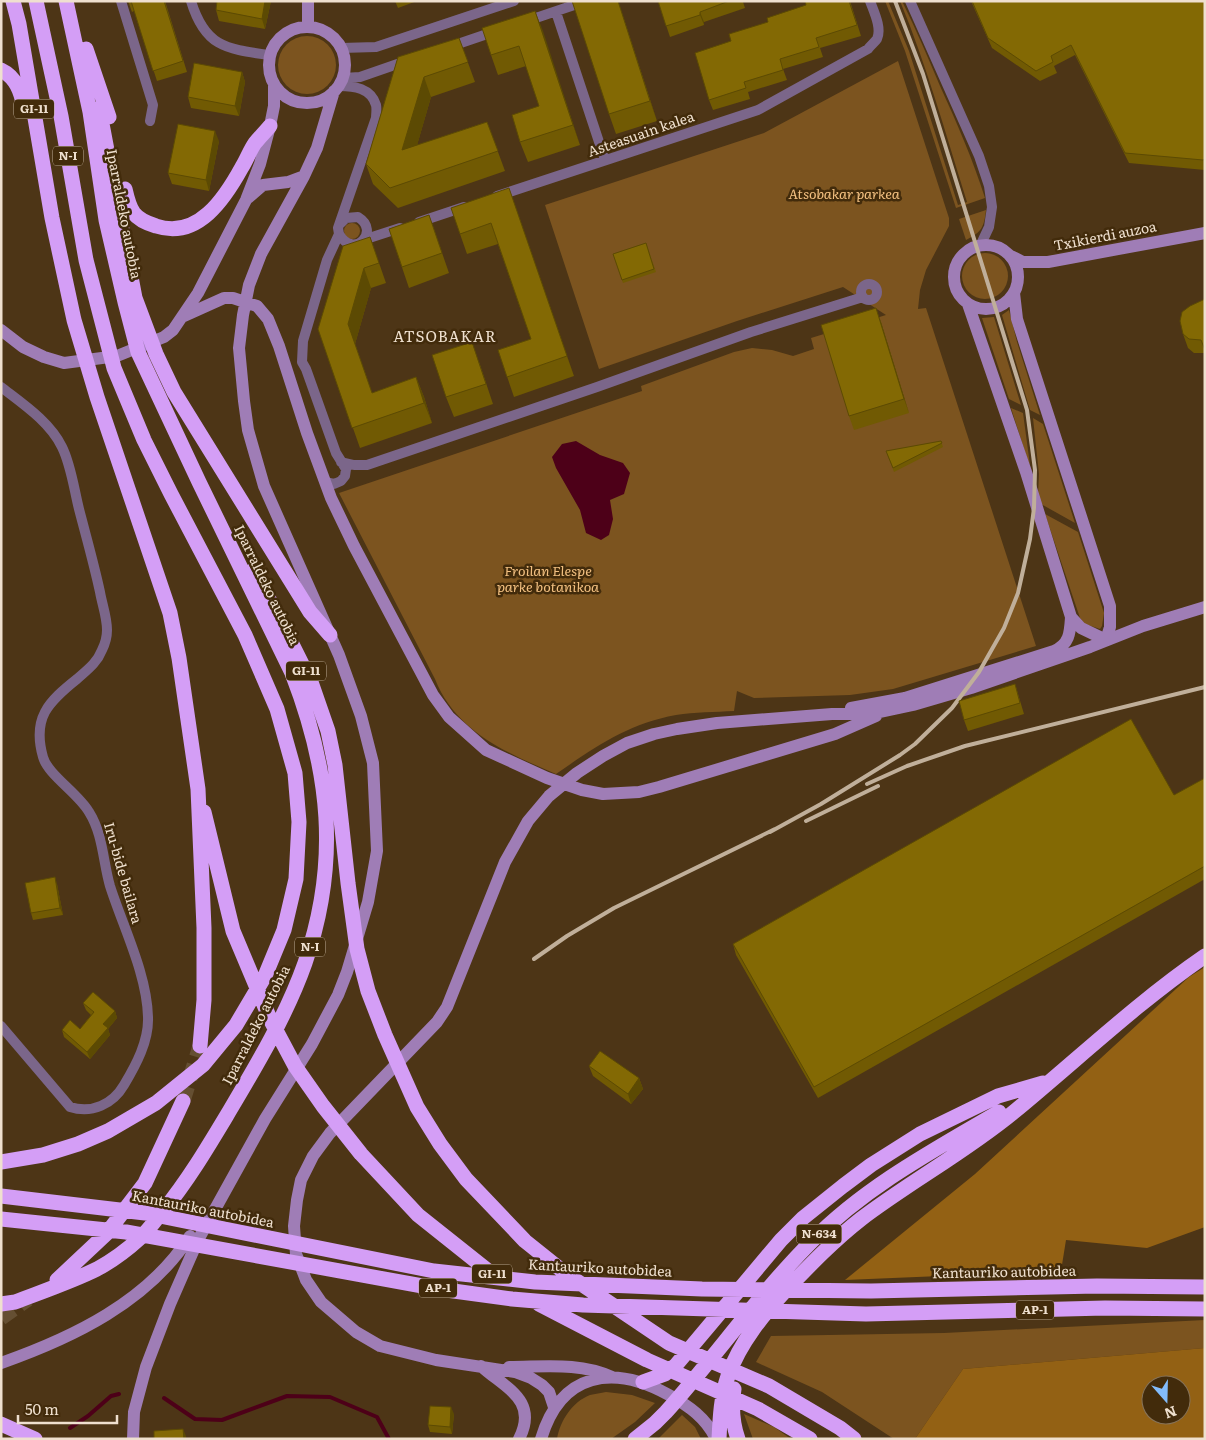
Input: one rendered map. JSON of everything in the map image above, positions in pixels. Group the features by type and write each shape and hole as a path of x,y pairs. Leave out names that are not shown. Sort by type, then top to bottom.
{"highway":[{"name":"GI-11","path":"13,1 19,24 52,218 74,320 105,421 170,613 179,658 198,789 211,833 233,931 270,1020 296,1066 323,1106 361,1154 418,1215 495,1276 542,1306 647,1360 758,1409 810,1439"},
{"name":"N-I","path":"1,1162 44,1154 78,1144 108,1131 156,1103 203,1065 236,1025 265,976 284,930 296,879 299,822 295,773 277,709 245,635 171,494 132,413 114,368 86,260 61,116 36,1"},
{"name":"Iparraldeko autobia","path":"1,1304 16,1302 97,1269 141,1237 182,1188 253,1071 286,1007 304,964 316,927 323,894 327,834 321,766 304,702 292,673 138,352 130,300 106,220 90,112 66,1"},
{"path":"71,1 91,66 109,115 129,209 145,223 177,229 190,226 208,215 223,198 255,144 270,126"},
{"path":"91,66 130,300 174,392 310,612 330,635"},
{"path":"1,70 8,73 20,90 41,196 52,218"},
{"name":"GI-11","path":"199,482 273,606 311,682 328,731 335,765 357,949 368,991 417,1107 440,1144 466,1179 525,1241 565,1273 669,1343 769,1386 854,1439"},
{"path":"198,789 204,928 204,1000 200,1046"},
{"name":"N-634","path":"636,1439 656,1423 672,1406 756,1302 805,1248 855,1202 921,1158 1047,1082 1163,987 1205,956"},
{"path":"717,1439 724,1389 737,1354 750,1333 772,1305 812,1262 860,1220 977,1139 1014,1111 1047,1082"},
{"path":"643,1382 664,1374 676,1365 781,1240 803,1218 871,1165 920,1134 998,1096 1047,1082"},
{"path":"57,1280 107,1234 145,1183 183,1102"},
{"name":"Kantauriko autobidea","path":"1,1196 145,1213 434,1271 536,1282 610,1287 871,1291 1106,1286 1205,1287"},
{"name":"AP-1","path":"8,1219 126,1232 439,1289 512,1300 583,1305 866,1314 1105,1308 1205,1309"},
{"path":"738,1439 732,1416 732,1403 741,1365 748,1350 793,1283"},
{"path":"3,1425 35,1439"}],"street":[{"path":"120,1 153,104 150,121"},
{"path":"191,1 202,29 212,39 225,46 269,55"},
{"path":"308,1 308,26"},
{"path":"341,48 376,47 514,1"},
{"path":"435,52 586,1"},
{"name":"Asteasuain kalea","path":"328,258 347,244 358,244 363,240 758,110 868,49 877,39 878,30 877,19 870,1"},
{"path":"910,1 976,148 989,186 992,207 988,228 981,244"},
{"path":"556,12 605,160"},
{"path":"1,330 23,347 44,357 64,363 117,356 164,337 173,330 198,293 246,200 260,164 274,106 274,86 268,69 269,55 276,41 292,29 308,26 322,30 332,36 341,48 344,58 338,85 317,148 304,176 261,254 249,285 239,348 248,430 264,486 339,655 361,716 373,763 376,851 368,902 348,972 312,1044 265,1119 208,1219 170,1304 146,1367 136,1403 132,1430 133,1439"},
{"path":"274,86 288,98 302,103 318,101 338,85 418,57"},
{"path":"338,85 356,86 368,93 376,105 376,118 338,228 342,241 347,244"},
{"path":"246,200 263,185 288,182 304,176"},
{"path":"340,223 350,216 358,217 367,228 367,233 363,240"},
{"name":"Txikierdi auzoa","path":"1011,256 1023,262 1048,262 1205,233"},
{"path":"325,482 334,484 341,481 345,476 346,469 336,453 306,368 302,362 303,341 328,258 339,234"},
{"path":"981,244 1003,249 1011,256 1016,266 1018,284 1008,300 999,306 988,309 968,304 960,296 955,286 953,275 956,264 962,255 971,248 981,244"},
{"path":"1014,293 1017,319 1110,606 1110,622 1106,640"},
{"path":"342,462 366,465 597,387 751,332 864,297"},
{"path":"184,316 224,298 232,298 257,306 268,319 325,482 342,522 433,695 449,717 486,750 547,778 582,790 603,794 639,792 835,734 882,712"},
{"path":"832,714 847,708 905,698 1054,651 1059,649 1068,640 1071,617 1026,472 968,304"},
{"path":"286,371 290,364 302,362"},
{"name":"Iru-bide bailara","path":"1,387 38,417 62,446 95,569 106,622 107,633 103,648 97,661 50,702 42,714 39,726 40,744 44,761 52,774 79,798 90,813 97,829 110,883 140,974 148,1017 146,1038 134,1068 123,1086 110,1102 82,1111 70,1108 1,1026"},
{"path":"554,1407 549,1392 531,1378 515,1372 436,1360 380,1346 356,1332 321,1302 306,1280 296,1254 294,1226 301,1180 313,1156 330,1133 437,1022 447,1007 505,862 528,821 549,796 577,773 627,743 677,729 717,723 832,714 858,715 913,705 971,688 1143,626 1205,607"},
{"path":"1071,617 1081,628 1106,640"},
{"path":"1,1363 54,1342 90,1324 132,1297 149,1283 165,1268 186,1242 241,1152 265,1119"},
{"path":"481,1366 582,1367 597,1370 616,1378"},
{"path":"481,1366 516,1393 521,1402 525,1419 524,1429 519,1439"},
{"path":"541,1439 545,1425 554,1407 571,1390 592,1380 616,1378 643,1382 693,1409 704,1420 717,1439"}],"green space":[{"path":"885,1 888,1 909,51 958,205 967,202 928,75 900,1 902,1 912,22 959,128 985,198 956,208 905,51"},
{"path":"307,36 323,41 331,49 336,65 331,81 323,89 307,94 291,89 283,81 278,65 283,49 291,41"},
{"path":"898,61 949,218 949,226 926,270 920,290 918,309 926,308 1036,646 893,689 850,695 754,698 737,691 734,711 676,715 642,724 598,746 556,774 502,749 470,727 444,697 339,493 642,391 641,386 734,352 752,348 772,350 793,356 814,349 811,338 886,315 843,287 737,321 599,369 545,205 764,133"},
{"path":"986,210 984,221 979,231 966,240 959,219"},
{"path":"349,223 355,223 360,228 358,237 349,239 344,234 344,228"},
{"path":"980,253 990,253 1004,263 1008,276 1004,289 998,295 990,299 980,299 966,289 962,281 962,271 972,257"},
{"path":"1009,310 1040,415 1030,410 1002,315"},
{"path":"994,317 1021,405 1009,399 982,318"},
{"path":"1011,408 1023,413 1030,465 1027,458"},
{"path":"1033,418 1043,424 1075,523 1041,504 1038,495 1039,474"},
{"path":"1045,514 1078,532 1104,613 1100,629 1085,624 1080,618"},
{"path":"1205,1320 1205,1348 963,1369 915,1439 894,1439 822,1392 756,1362 771,1336 944,1333"},
{"path":"606,1392 632,1395 655,1403 635,1422 611,1439 557,1439 564,1419 572,1407 590,1395"},
{"path":"744,1414 774,1427 791,1439 753,1439"},
{"path":"682,1415 695,1427 701,1439 658,1439"}],"shaded area":[{"path":"576,441 600,455 623,463 630,473 624,494 610,500 613,519 609,535 601,540 586,533 580,510 556,468 552,457 562,444"},
{"path":"1205,967 1205,1227 1147,1248 1066,1240 1061,1271 845,1280 975,1174 1189,977"},
{"path":"1205,1348 1205,1439 915,1439 963,1369"}],"building":[{"path":"131,1 164,1 183,61 153,71"},
{"path":"217,1 265,1 262,19 216,10"},
{"path":"572,1 618,1 650,101 609,114"},
{"path":"658,1 729,1 700,12 700,15 666,26"},
{"path":"805,1 849,1 857,25 816,38 819,47 780,59 783,70 744,82 746,88 709,100 695,53 731,41 729,34 768,22 767,18 806,5"},
{"path":"972,1 1205,1 1205,159 1125,153 1071,45 1051,56 1053,62 1036,71 988,38"},
{"path":"535,11 573,125 520,142 512,115 539,106 519,46 491,55 482,28"},
{"path":"459,38 468,62 424,77 402,150 487,122 498,151 390,188 366,164 398,57"},
{"path":"194,63 242,72 235,106 188,97"},
{"path":"178,124 215,131 206,180 168,173"},
{"path":"509,188 567,356 507,377 498,350 531,339 491,223 460,234 451,208"},
{"path":"429,215 442,253 402,267 389,229"},
{"path":"370,237 379,263 364,268 348,324 372,393 416,377 424,403 352,428 318,329 343,246"},
{"path":"646,243 654,269 622,280 613,254"},
{"path":"1205,299 1205,350 1201,340 1189,339 1183,334 1180,321 1182,312"},
{"path":"876,308 904,399 849,416 821,325"},
{"path":"472,342 486,384 446,397 432,355"},
{"path":"941,441 942,443 893,468 886,451"},
{"path":"1015,684 1020,703 964,720 959,701"},
{"path":"1131,719 1174,795 1205,778 1205,866 814,1087 733,944"},
{"path":"55,877 60,908 31,913 25,883"},
{"path":"93,992 115,1011 103,1024 108,1028 87,1052 62,1030 70,1020 80,1029 94,1012 83,1003"},
{"path":"600,1051 639,1078 628,1094 589,1066"},
{"path":"430,1406 451,1407 450,1427 428,1425"},
{"path":"183,1429 184,1439 154,1439 154,1431"}],"waterway":[{"path":"70,1428 88,1416 111,1396 119,1394"},
{"path":"164,1398 195,1419 222,1420 287,1396 330,1397 377,1417 389,1439"}],"tunnel":[{"path":"183,1101 200,1046"},
{"path":"1,1318 28,1299"}],"railway":[{"path":"770,832 821,804 900,755 915,744 952,708 979,672 1004,628 1018,593 1030,539 1034,508 1035,470 1027,410 923,74 895,1"},
{"path":"867,784 907,766 965,746 1205,687"},
{"path":"806,821 878,786"},
{"path":"534,959 567,936 614,908 775,829"}],"district":[{"name":"ATSOBAKAR","path":"445,337"}],"park label":[{"name":"Atsobakar parkea","path":"844,194"},
{"name":"Froilan Elespe parke botanikoa","path":"548,580"}]}
